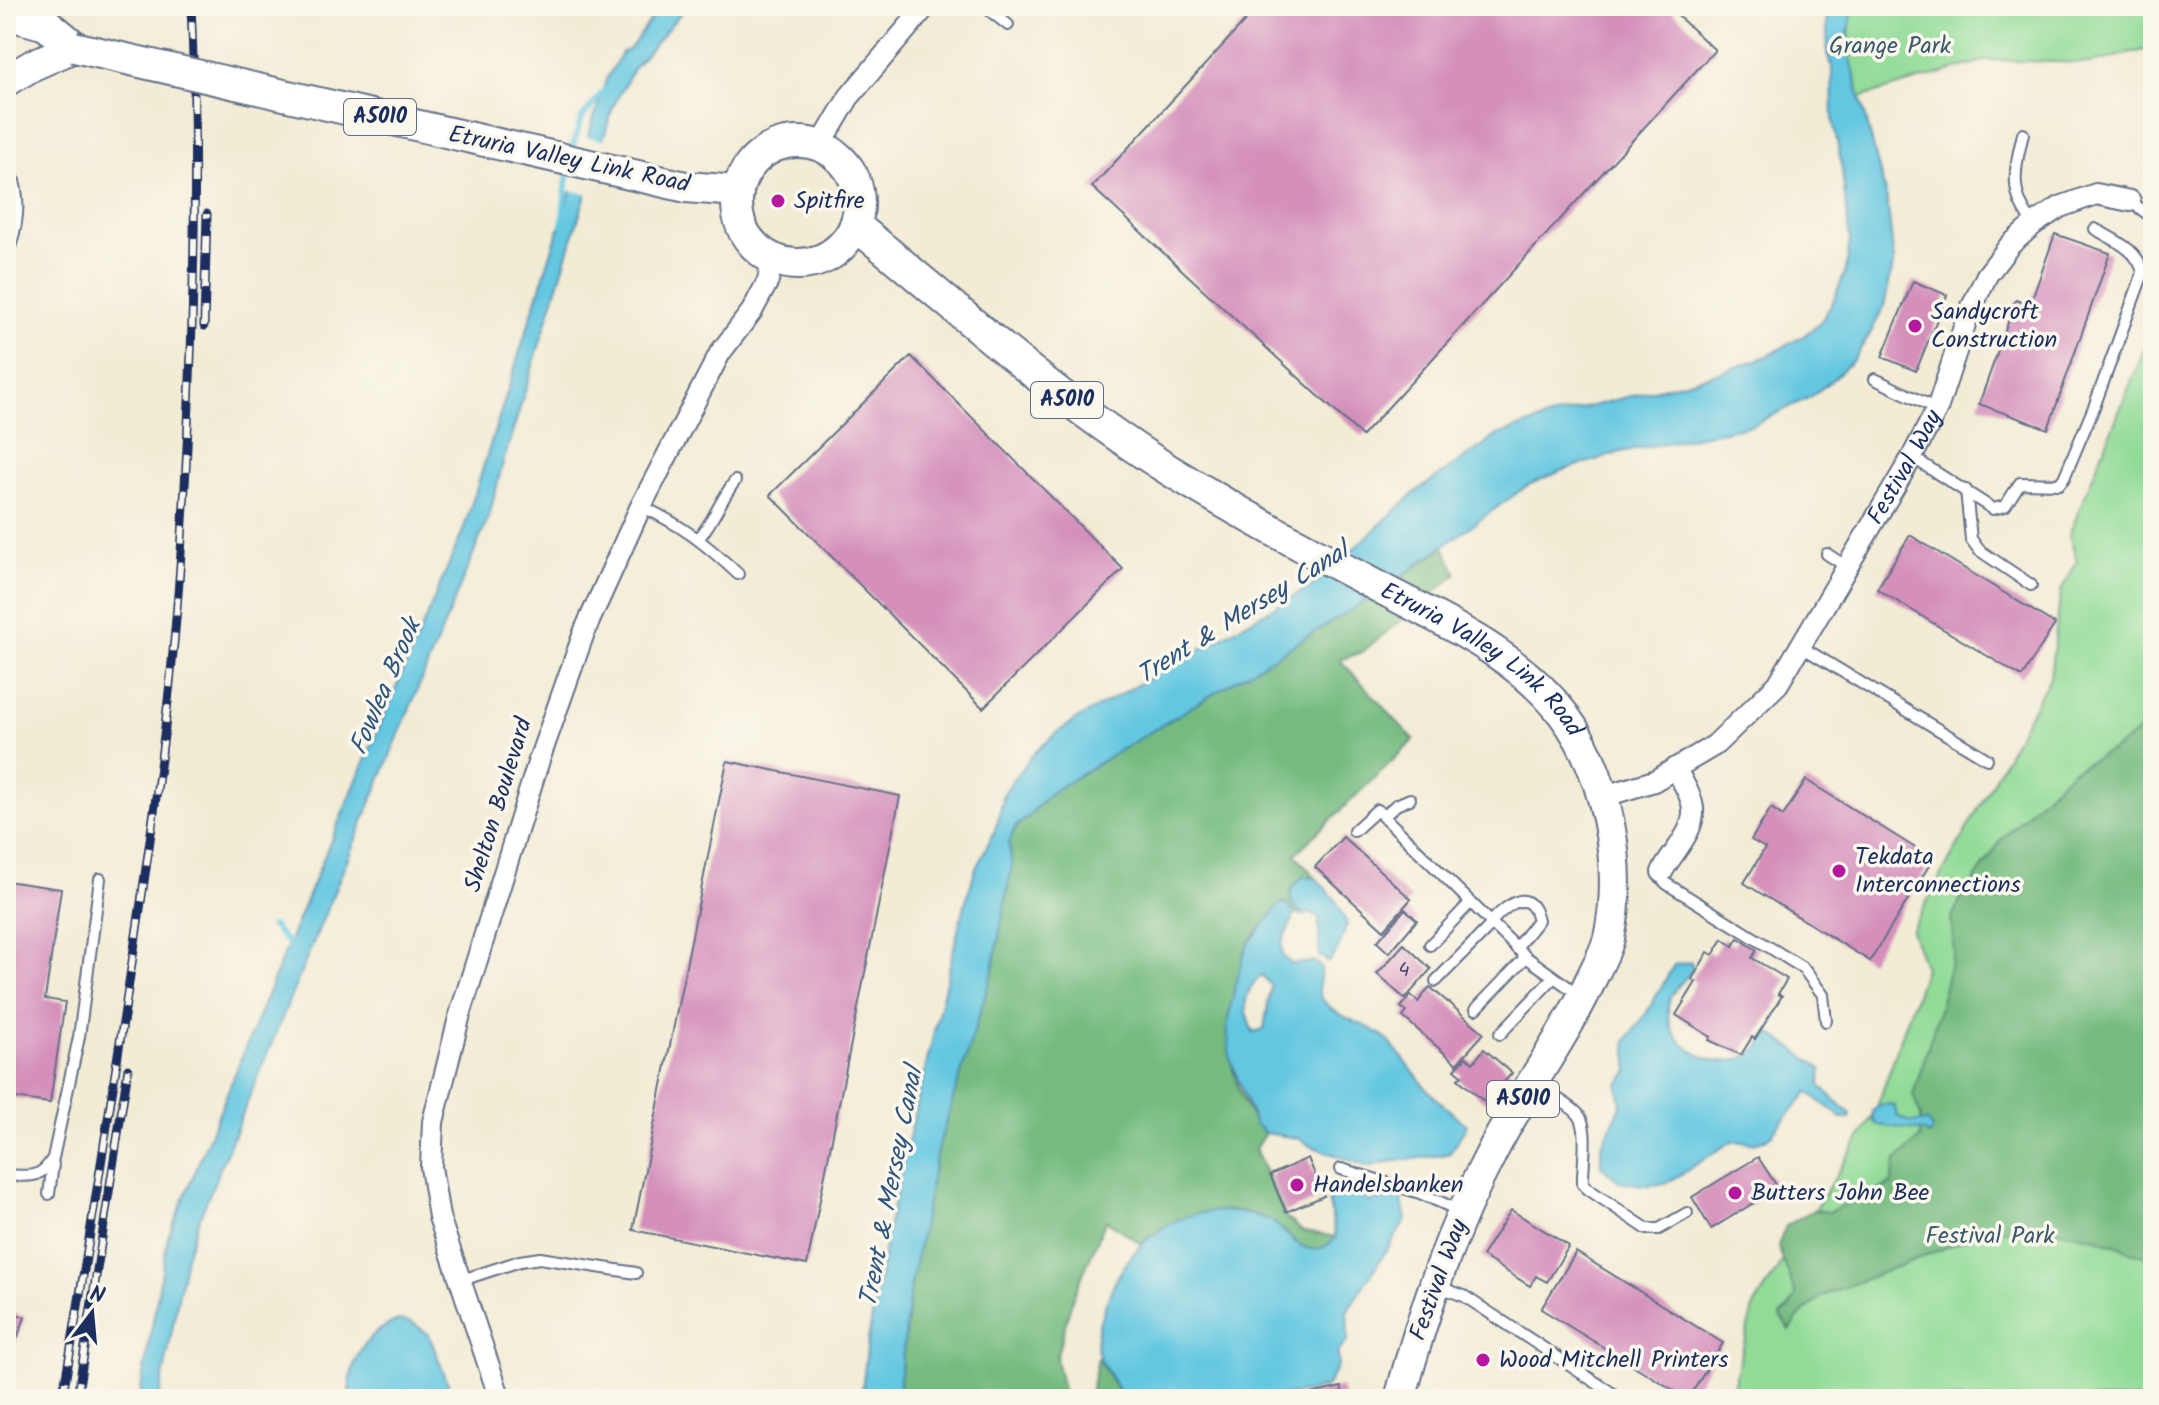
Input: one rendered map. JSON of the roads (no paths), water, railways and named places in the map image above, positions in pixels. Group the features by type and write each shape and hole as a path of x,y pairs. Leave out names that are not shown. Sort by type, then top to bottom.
{"highway":[{"path":"6,13 46,24 74,47"}],"main road":[{"name":"Etruria Valley Link Road","path":"6,27 48,36 74,47 686,187 738,191"},
{"path":"6,81 74,47"},
{"path":"803,142 837,155 853,179 859,207 855,225 845,242 830,256 811,263 791,264 772,258 755,247 743,230 737,211 738,191 744,174 754,160 768,149 785,143 803,142"},
{"name":"Etruria Valley Link Road","path":"855,225 966,320 1094,420 1172,472 1497,654 1542,690 1571,726 1589,761 1602,797"},
{"name":"Festival Way","path":"1400,1399 1419,1328 1463,1213 1495,1147 1584,997 1609,940 1614,876 1611,831 1602,797"}],"street":[{"path":"820,146 849,97 926,6"},
{"path":"6,172 12,191 14,219 6,243"},
{"name":"Festival Way","path":"1602,797 1654,781 1715,745 1778,684 1912,457 1937,409 1968,315 1987,275 2010,245 2060,207 2096,194 2130,201"},
{"name":"Shelton Boulevard","path":"500,1399 487,1354 459,1281 437,1204 431,1167 433,1122 459,1018 539,760 585,630 641,506 720,353 752,311 768,281 772,258"},
{"path":"1662,872 1690,827 1693,815 1692,803 1675,768"}],"lane":[{"path":"984,6 1008,25"},
{"path":"2023,134 2013,173 2023,212 2034,224"},
{"path":"2130,201 2153,218"},
{"path":"1912,457 1993,509 2005,506 2020,483 2059,484 2094,407 2143,273 2141,263 2134,254 2095,229"},
{"path":"1875,379 1937,409"},
{"path":"699,538 712,522 721,498 735,481"},
{"path":"1966,490 1971,539 1979,550 2031,585"},
{"path":"641,506 676,522 699,538 738,574"},
{"path":"1827,554 1847,567"},
{"path":"1800,646 1987,759"},
{"path":"1383,817 1396,805 1410,799"},
{"path":"1354,831 1377,810 1516,948 1553,978 1584,997"},
{"path":"1662,872 1667,884 1803,968 1823,995 1826,1021"},
{"path":"49,1194 53,1158 79,1037 100,879"},
{"path":"1436,981 1506,906 1515,901 1533,907 1538,920 1516,948"},
{"path":"1430,945 1470,903"},
{"path":"1476,1009 1526,957"},
{"path":"1500,1034 1553,978"},
{"path":"1532,1083 1578,1114 1585,1137 1583,1184 1588,1189 1647,1229 1659,1229 1687,1213"},
{"path":"6,1175 34,1176 46,1170 53,1158"},
{"path":"1341,1169 1420,1193 1463,1213"},
{"path":"459,1281 520,1261 540,1258 636,1273"},
{"path":"1434,1286 1464,1296 1621,1399"}],"water":[{"path":"661,6 687,6 633,69 613,107 489,516 197,1224 186,1256 159,1399 139,1399 168,1237 321,864 463,531 606,80 622,52 629,50"},
{"path":"1826,6 1854,6 1848,33 1849,53 1887,200 1894,261 1884,306 1853,360 1812,396 1753,425 1621,452 1528,485 1374,596 1050,793 1015,827 1009,844 1012,865 993,970 937,1151 910,1290 899,1386 901,1399 861,1399 868,1340 890,1218 960,922 975,870 995,830 1002,797 1013,779 1035,752 1075,720 1315,584 1417,491 1498,435 1550,417 1719,373 1765,357 1819,324 1832,304 1846,270 1850,240 1833,121"},
{"path":"1304,876 1316,878 1335,899 1347,924 1338,949 1329,962 1319,956 1319,918 1309,913 1303,915 1290,901 1292,888"},
{"path":"1285,902 1295,914 1282,943 1283,956 1291,964 1315,962 1321,967 1319,990 1327,1004 1341,1015 1383,1036 1426,1088 1467,1125 1450,1153 1368,1167 1311,1146 1298,1138 1265,1133 1255,1124 1230,1058 1227,1025 1247,946 1279,905","holes":["1262,975 1271,986 1264,1029 1253,1032 1247,1016 1247,994"]},
{"path":"1691,962 1693,969 1670,998 1668,1015 1682,1043 1695,1053 1726,1061 1742,1058 1756,1050 1767,1035 1772,1034 1822,1069 1820,1086 1851,1114 1850,1118 1842,1118 1808,1092 1767,1139 1753,1143 1732,1141 1666,1184 1642,1185 1619,1181 1601,1166 1601,1147 1621,1106 1618,1085 1629,1071 1626,1041 1646,1014 1674,965"},
{"path":"1880,1105 1894,1105 1897,1116 1909,1122 1928,1122 1932,1129 1930,1135 1923,1131 1878,1125 1873,1120 1873,1111"},
{"path":"1345,1178 1362,1184 1368,1202 1401,1196 1406,1220 1347,1311 1348,1341 1338,1352 1338,1365 1327,1386 1309,1392 1246,1399 1123,1399 1098,1354 1097,1334 1115,1282 1139,1247 1154,1234 1191,1215 1235,1212 1263,1217 1304,1247 1321,1248 1336,1237 1328,1199"},
{"path":"398,1320 413,1323 429,1335 454,1399 349,1399 352,1373 360,1351 376,1333"}],"waterway":[{"name":"Fowlea Brook","path":"571,151 582,118 606,88"},
{"name":"Fowlea Brook","path":"562,226 568,170"},
{"path":"272,926 294,950"}],"railway":[{"path":"62,1399 139,917 172,658 186,472 193,286 195,146 191,6"},
{"path":"204,326 207,214"},
{"path":"77,1399 128,1069"}],"place":[{"name":"Spitfire","path":"778,201"},
{"name":"Sandycroft Construction","path":"1915,326"},
{"name":"Tekdata Interconnections","path":"1839,871"},
{"name":"Handelsbanken","path":"1297,1185"},
{"name":"Butters John Bee","path":"1735,1193"},
{"name":"Wood Mitchell Printers","path":"1483,1360"}],"park label":[{"name":"Grange Park","path":"1890,46"},
{"name":"Festival Park","path":"1990,1236"}],"water label":[{"name":"Trent & Mersey Canal","path":"1243,614"},
{"name":"Trent & Mersey Canal","path":"892,1187"}]}
